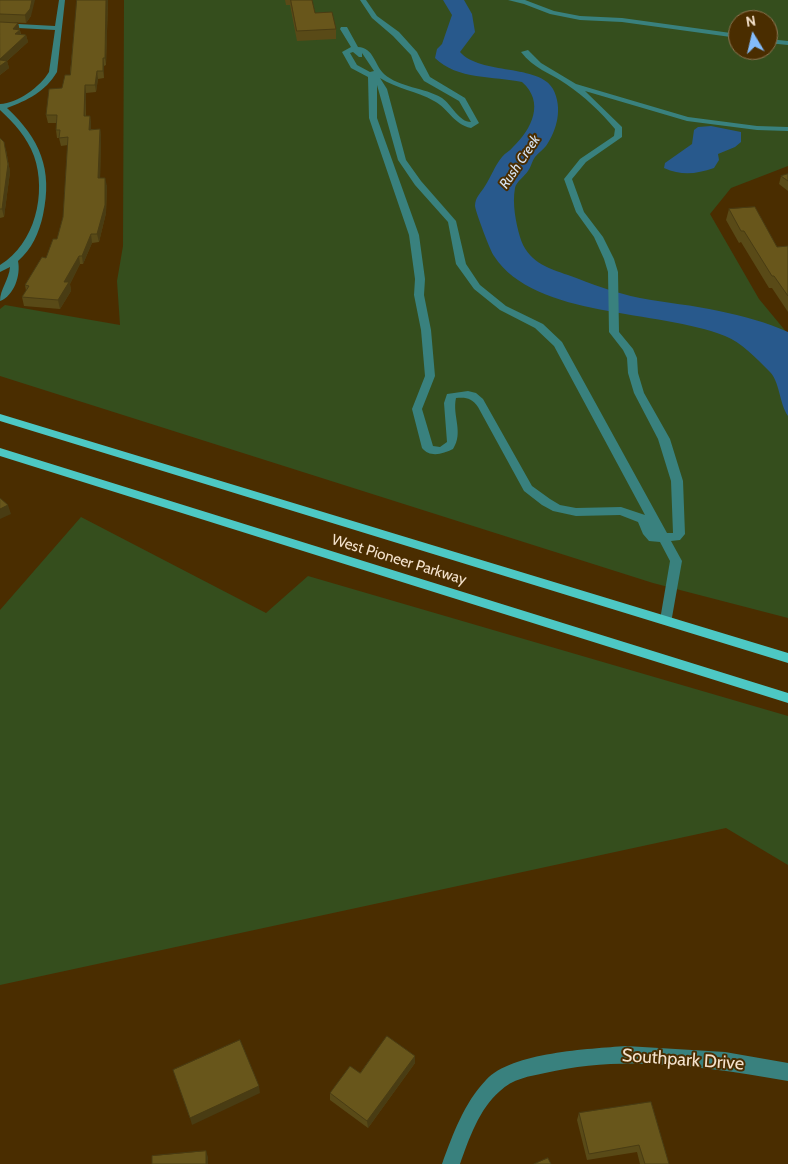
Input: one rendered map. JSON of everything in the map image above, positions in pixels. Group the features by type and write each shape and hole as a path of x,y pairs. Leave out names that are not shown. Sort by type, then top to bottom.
{"main road":[{"name":"West Pioneer Parkway","path":"0,417 788,658"},
{"name":"West Pioneer Parkway","path":"0,452 788,698"}],"street":[{"path":"0,269 14,262 29,245 44,198 42,169 28,134 1,107 42,88 50,80 53,72 58,28 63,6 62,0"},
{"path":"363,0 374,16 410,48 427,79 462,100 475,125 464,125 438,100 391,82 376,70 367,52 354,49 346,53 354,66 371,76 371,109 373,118 414,235 420,279 419,295 426,330 430,376 417,409 428,448 434,451 445,449 450,447 453,442 454,429 448,403 451,396 466,394 474,396 480,400 528,488 546,502 557,508 576,512 610,510 633,514 643,519 649,534 653,538 676,537 679,534 677,481 664,439 639,393 633,373 632,358 628,349 614,332 613,272 609,259 598,237 580,212 568,179 572,170 578,164 618,137 619,129 570,83 531,59 525,52"},
{"path":"511,0 525,2 552,13 580,18 622,20 728,35"},
{"path":"0,25 58,28"},
{"path":"344,29 354,49 383,89 402,160 418,183 452,221 461,264 477,287 503,308 539,326 558,344 676,561 666,620"},
{"path":"570,83 687,119 788,130"},
{"path":"0,298 8,290 15,273 14,262"},
{"name":"Southpark Drive","path":"451,1164 464,1129 481,1100 494,1084 516,1071 568,1059 626,1054 725,1061 788,1072"}],"green space":[{"path":"124,0 788,0 788,166 731,188 710,214 759,299 788,334 788,618 653,583 0,376 0,309 5,305 120,325 117,281 123,246"},
{"path":"81,517 266,613 308,576 788,716 788,865 726,828 0,985 0,610"}],"water":[{"name":"Rush Creek","path":"443,0 464,0 472,14 475,32 460,52 469,59 481,64 536,76 546,81 556,96 558,111 553,133 546,146 535,157 515,188 514,207 516,220 523,245 528,252 545,266 613,291 640,298 737,315 763,322 788,332 788,416 773,375 737,342 698,327 568,302 538,291 513,276 494,256 480,223 475,203 500,160 526,132 533,115 533,98 522,82 465,74 444,65 435,58 452,15"},
{"path":"711,126 741,132 741,142 735,147 718,154 719,160 714,168 689,173 664,168 665,163 692,144 694,130 698,127"}],"building":[{"path":"0,0 32,0 30,9 25,15 0,14"},
{"path":"77,0 106,0 103,71 97,71 95,85 85,85 84,116 90,116 89,130 100,129 98,178 105,178 105,205 97,234 91,234 82,256 79,256 64,282 69,282 58,300 22,297 29,286 25,285 42,257 46,258 53,239 57,239 63,217 68,137 59,138 60,130 56,130 57,115 46,115 49,89 62,88 65,75 70,75"},
{"path":"291,0 312,0 315,13 332,12 336,29 297,31"},
{"path":"0,22 18,23 13,29 20,30 15,34 26,35 0,59"},
{"path":"0,60 7,61 0,66"},
{"path":"0,138 4,142 8,164 2,209 0,209"},
{"path":"788,174 788,181 781,176"},
{"path":"755,207 777,247 788,246 788,296 774,276 772,276 744,231 741,231 729,209"},
{"path":"0,498 8,505 0,509"},
{"path":"387,1036 415,1056 367,1121 330,1093 350,1066 360,1073"},
{"path":"240,1040 259,1086 190,1118 173,1070"},
{"path":"651,1102 669,1164 645,1164 639,1145 589,1154 579,1113"},
{"path":"206,1151 206,1164 152,1164 152,1156"},
{"path":"548,1158 551,1164 534,1164"}]}
